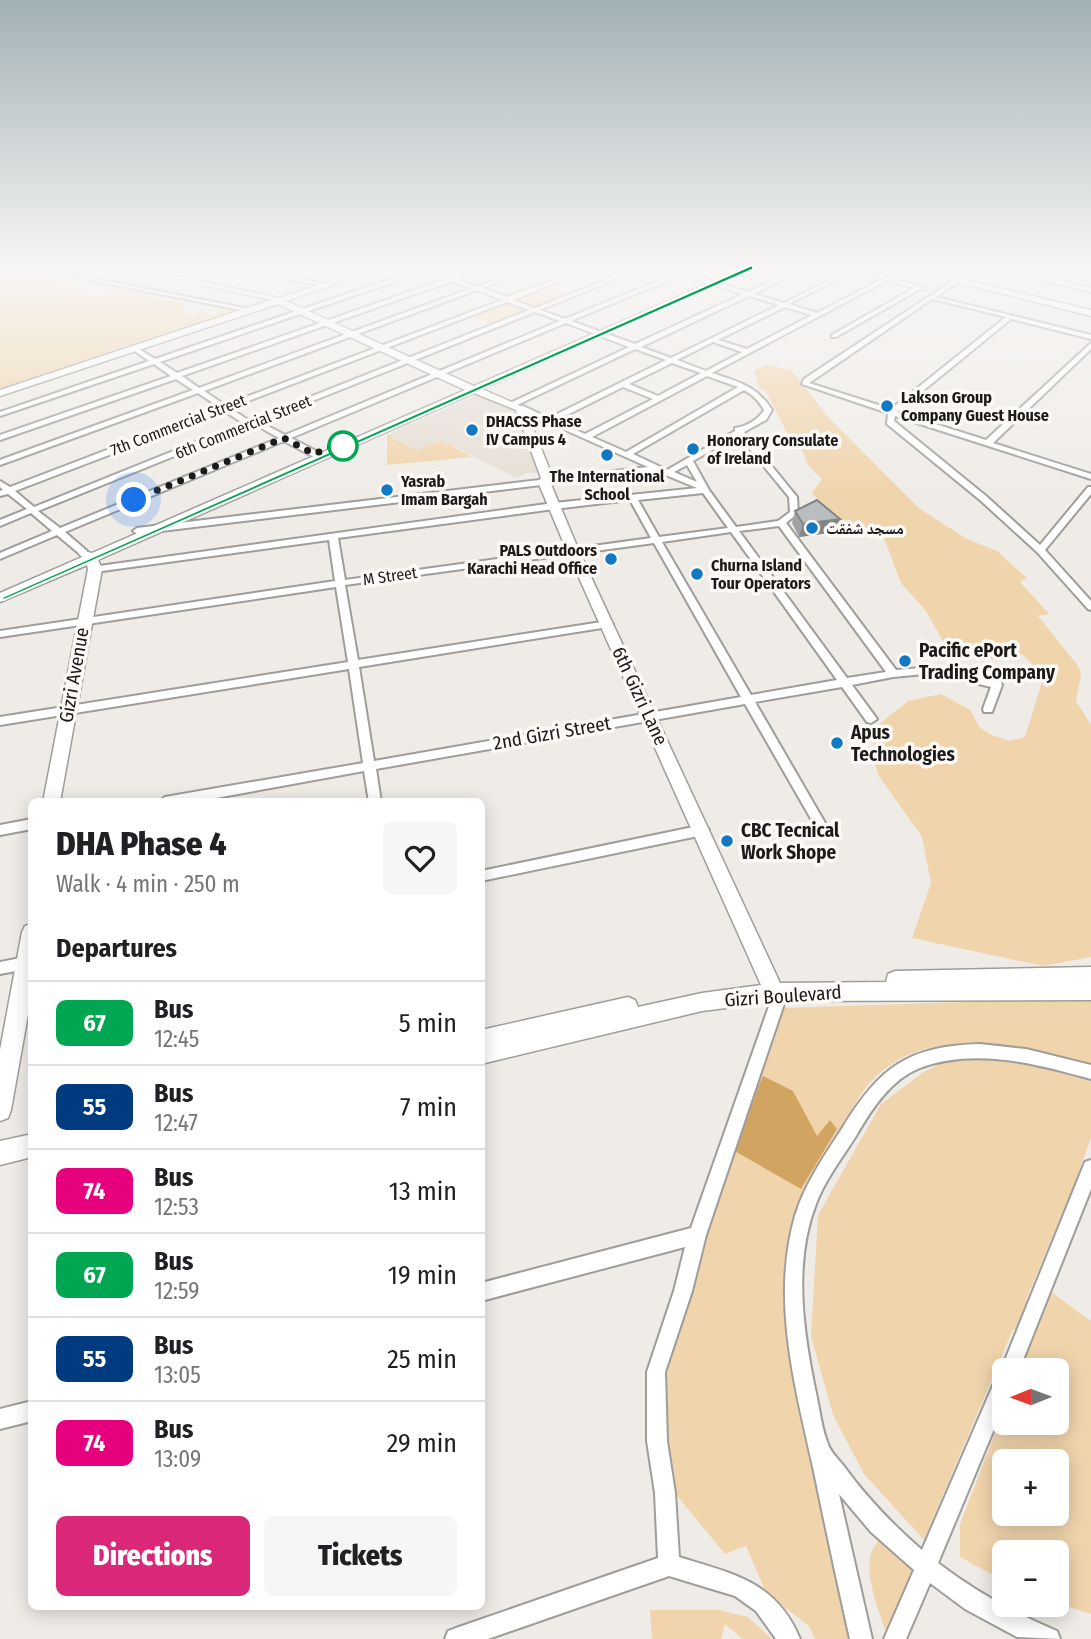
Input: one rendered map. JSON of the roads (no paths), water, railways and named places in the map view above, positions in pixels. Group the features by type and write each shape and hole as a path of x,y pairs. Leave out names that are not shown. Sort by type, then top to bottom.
{"main road":[{"path":"0,393 148,343"},
{"path":"374,343 469,388 516,406"},
{"path":"0,590 90,560 136,531 571,343"},
{"path":"0,598 469,388"},
{"name":"6th Gizri Lane","path":"516,406 547,478 544,482 573,551 776,987"},
{"name":"Gizri Avenue","path":"52,798 83,622 90,560"},
{"path":"0,1110 28,967"},
{"name":"Gizri Boulevard","path":"485,1039 699,991 1091,976"},
{"name":"Gizri Boulevard","path":"485,1053 776,987 1091,991"},
{"path":"0,1153 28,1146"},
{"path":"0,1165 28,1159"}],"street":[{"path":"0,414 209,343"},
{"path":"0,438 269,343"},
{"path":"0,463 327,343"},
{"name":"7th Commercial Street","path":"5,492 391,343"},
{"name":"6th Commercial Street","path":"0,523 450,343"},
{"path":"0,556 512,343"},
{"path":"624,343 755,392 768,410 763,418 667,473"},
{"path":"516,406 642,343"},
{"path":"549,421 705,343"},
{"path":"723,343 749,352"},
{"path":"585,437 765,343"},
{"path":"805,384 862,343"},
{"path":"977,343 892,412 890,422 984,498 1040,550 1091,607"},
{"path":"989,443 1091,345"},
{"path":"134,348 246,422 255,422 314,454"},
{"path":"622,384 658,398"},
{"path":"805,384 1091,477"},
{"path":"626,455 744,387"},
{"path":"516,406 705,489"},
{"path":"738,430 793,496 794,513 781,523 893,674"},
{"path":"688,460 705,489 871,719"},
{"path":"136,531 657,468"},
{"path":"0,482 5,492 33,510 90,560 333,536 705,489"},
{"path":"1040,550 1089,494"},
{"path":"632,497 827,835"},
{"name":"M Street","path":"0,634 341,583 781,523"},
{"path":"333,536 356,666 374,798"},
{"path":"0,721 608,624"},
{"name":"2nd Gizri Street","path":"188,798 893,674 934,670 997,685 988,709"},
{"path":"0,830 28,825"},
{"path":"485,875 703,830"},
{"path":"0,968 28,962"},
{"path":"669,1565 666,1493 657,1441 656,1372 776,987"},
{"path":"861,1639 800,1361 795,1320 796,1255 803,1218 821,1178 858,1116 893,1076 914,1062 937,1056 1002,1053 1031,1056 1091,1072"},
{"path":"1015,1358 1091,1168"},
{"path":"485,1291 698,1235"},
{"path":"0,1419 28,1412"},
{"path":"895,1639 992,1412"},
{"path":"819,1449 862,1506 928,1567 986,1610 1049,1639"},
{"path":"456,1639 669,1565 740,1587 764,1603 789,1639"}],"place":[{"name":"Lakson Group Company Guest House","path":"887,406"},
{"name":"DHACSS Phase IV Campus 4","path":"472,430"},
{"name":"Honorary Consulate of Ireland","path":"693,449"},
{"name":"The International School","path":"607,455"},
{"name":"Yasrab Imam Bargah","path":"387,490"},
{"name":"مسجد شفقت","path":"812,528"},
{"name":"PALS Outdoors Karachi Head Office","path":"611,559"},
{"name":"Churna Island Tour Operators","path":"697,574"},
{"name":"Pacific ePort Trading Company","path":"905,661"},
{"name":"Apus Technologies","path":"837,743"},
{"name":"CBC Tecnical Work Shope","path":"727,841"}]}
